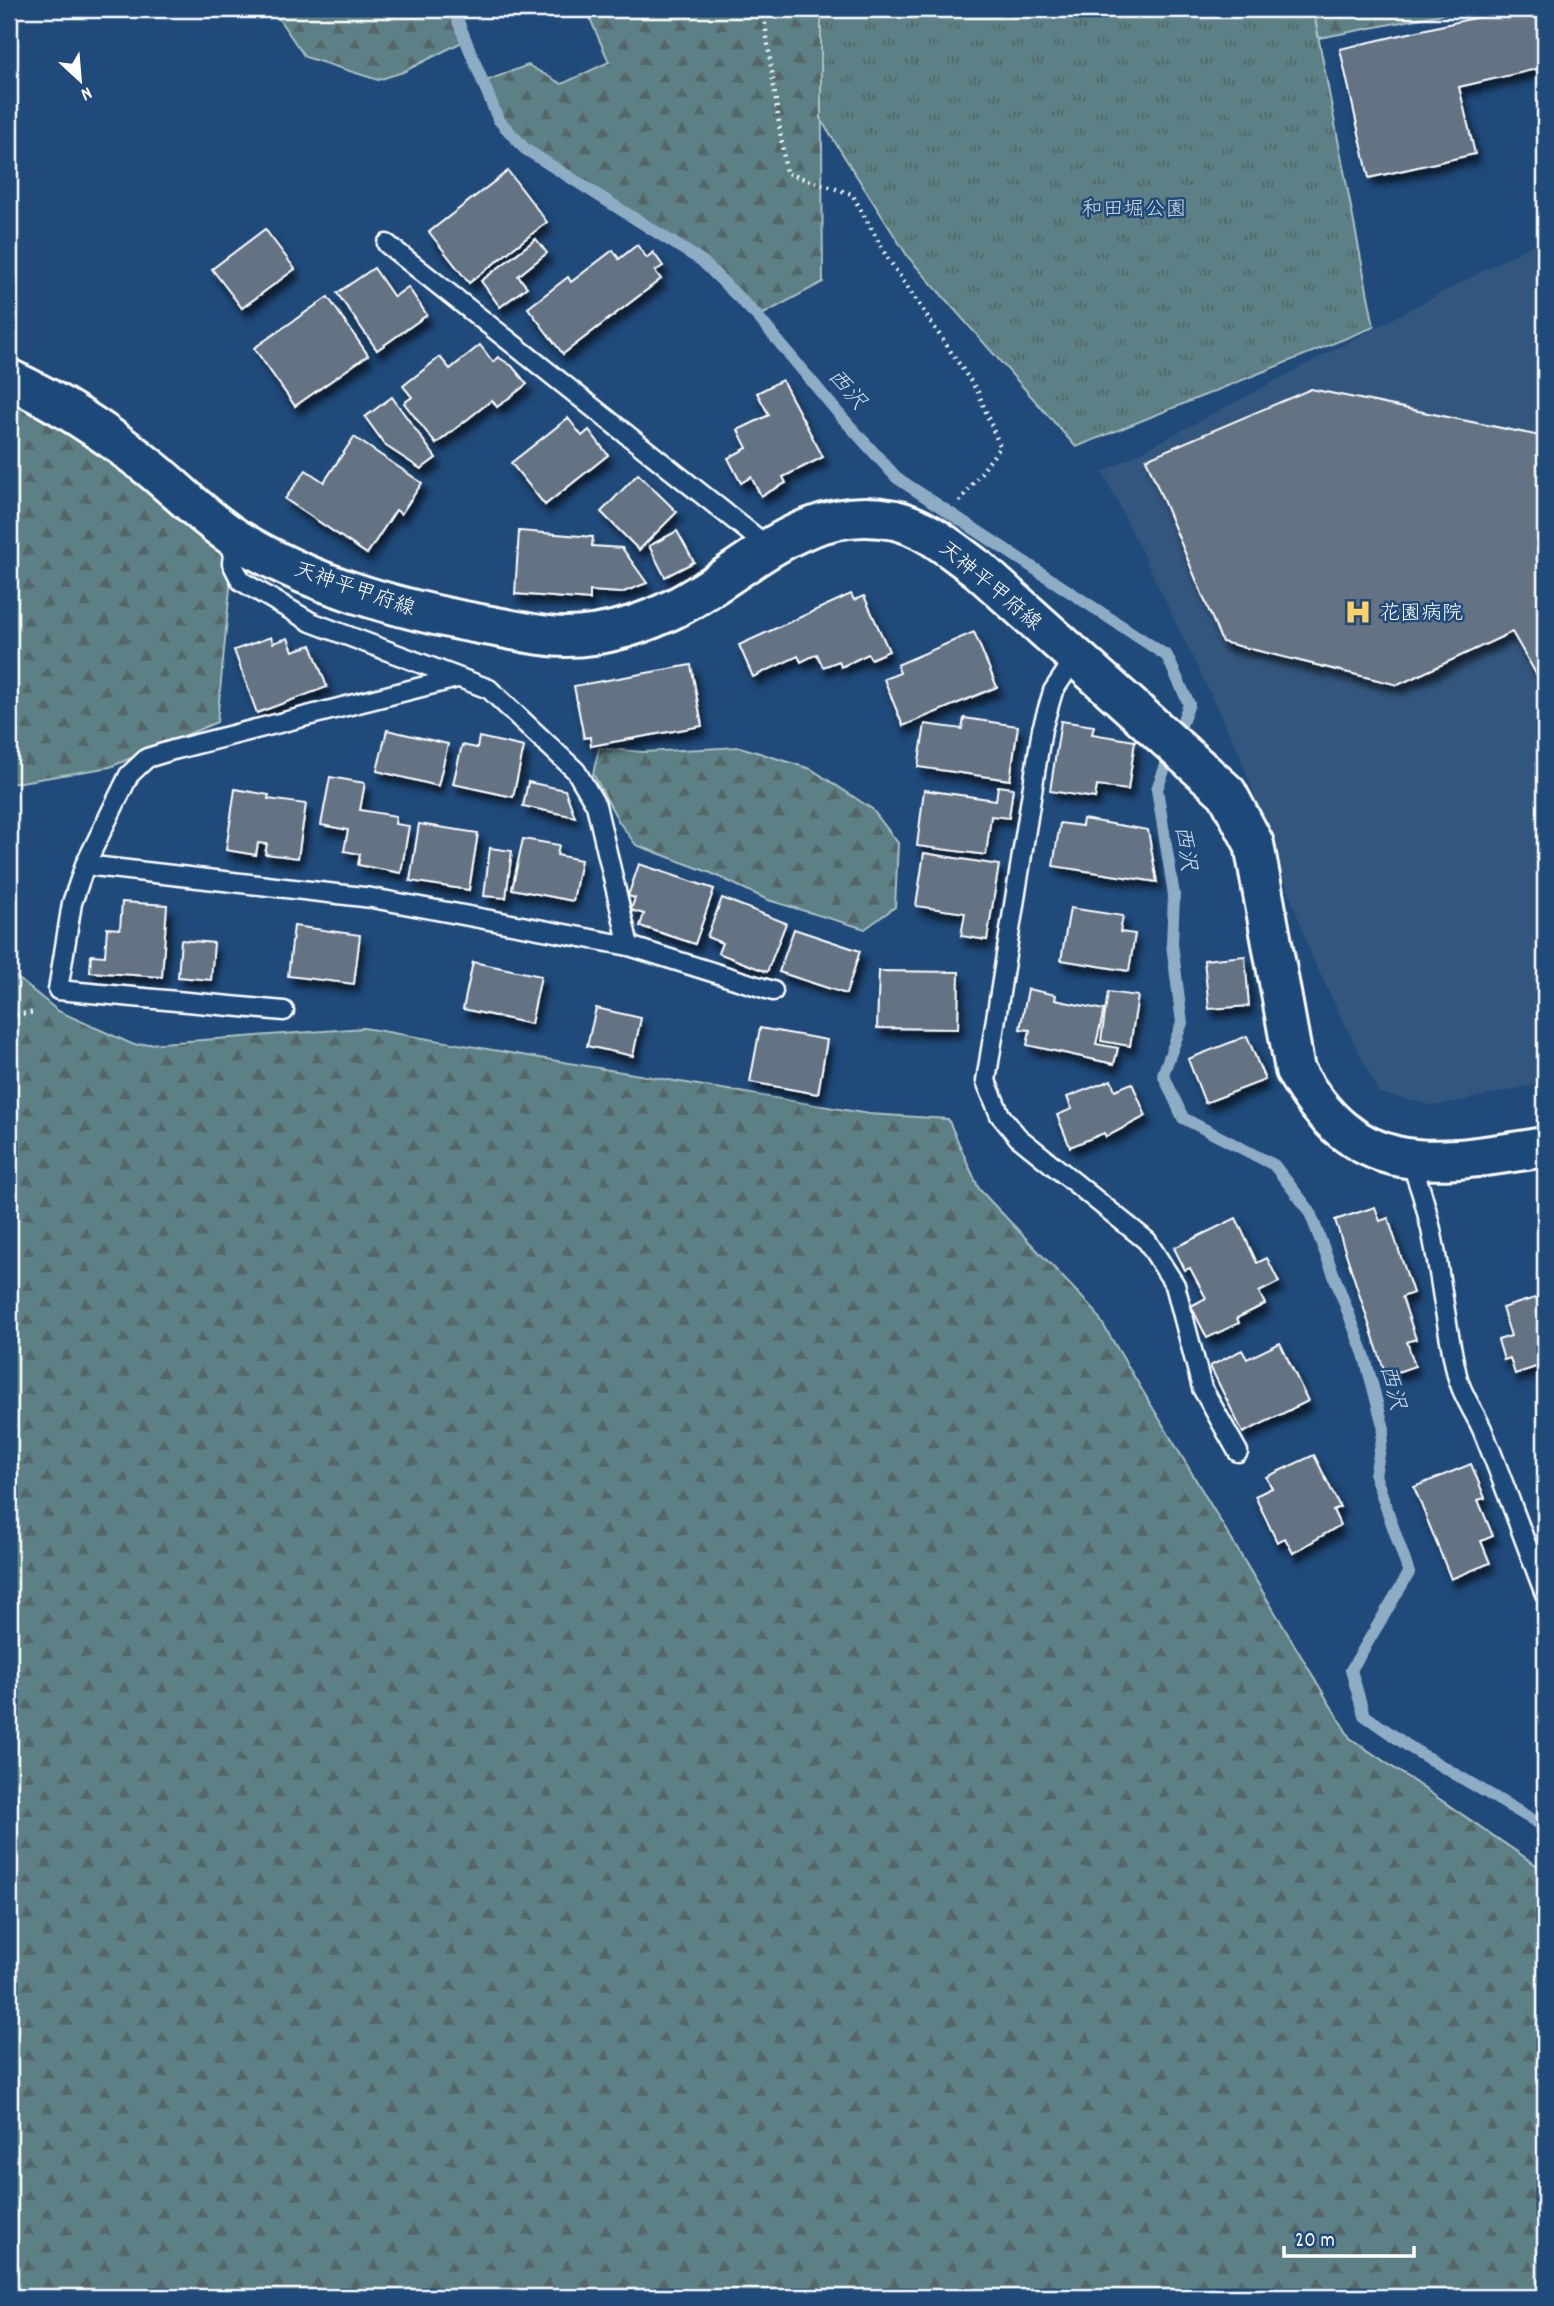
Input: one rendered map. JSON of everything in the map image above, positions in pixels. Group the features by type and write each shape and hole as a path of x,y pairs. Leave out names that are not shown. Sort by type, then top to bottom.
{"main road":[{"name":"天神平甲府線","path":"9,379 50,398 152,470 234,537 314,579 394,607 565,637 620,630 679,606 768,546 826,523 858,516 897,520 934,537 978,569 1227,793 1254,844 1295,1070 1310,1098 1333,1124 1367,1147 1410,1161 1476,1158 1545,1147"}],"lane":[{"path":"387,244 768,546"},
{"path":"234,537 232,563 241,581 311,622 489,689 576,771 596,805 629,946"},
{"path":"1076,657 1053,691 1042,729 986,1081 1000,1115 1018,1137 1147,1241 1175,1284 1187,1321 1194,1363 1202,1388 1238,1451"},
{"path":"284,1012 58,990 72,903 85,865 129,775 147,758 457,678"},
{"path":"85,865 372,898 629,946 773,991"},
{"path":"1410,1161 1425,1197 1435,1241 1439,1287 1458,1379 1481,1426 1545,1594"}],"path":[{"path":"762,9 786,173 852,194 887,257 978,392 1000,447 968,489"}],"shaded area":[{"name":"花園病院","path":"1545,238 1545,1083 1435,1106 1379,1093 1314,962 1239,753 1103,472"}],"green space":[{"path":"272,9 453,9 466,40 403,72 378,80 305,57"},
{"path":"586,9 821,9 823,282 758,317 702,261 525,149 498,119 483,82 528,65 562,84 609,62"},
{"name":"和田堀公園","path":"821,9 1313,9 1374,327 1076,447 908,257 821,120"},
{"path":"1313,9 1468,9 1319,38"},
{"path":"9,379 235,537 217,722 110,767 9,784"},
{"path":"740,747 811,769 872,809 898,843 895,907 865,929 768,900 711,873 636,845 619,822 593,774 599,748 643,752"},
{"path":"9,971 58,1011 134,1045 364,1028 869,1114 948,1119 979,1189 1095,1311 1350,1738 1545,1871 1545,2297 9,2297"}],"building":[{"path":"1513,9 1538,9 1545,41 1545,67 1459,87 1475,154 1369,178 1340,49"},
{"path":"508,171 547,222 469,283 429,232"},
{"path":"265,229 295,269 242,308 212,269"},
{"path":"536,239 547,253 518,276 527,287 500,307 481,281"},
{"path":"637,245 647,258 653,252 663,266 655,271 661,279 563,354 528,308 568,277 571,282 613,250 619,259"},
{"path":"374,268 394,297 408,287 427,315 377,350 337,293"},
{"path":"328,297 368,355 295,406 254,348"},
{"path":"480,345 493,362 498,357 512,366 527,384 497,407 492,400 436,444 404,403 412,397 403,386 440,357 450,369"},
{"path":"782,380 823,457 783,477 786,483 761,496 751,477 741,483 728,458 747,448 738,430 769,415 757,393"},
{"path":"1311,389 1545,437 1545,519 1537,559 1545,561 1542,590 1545,591 1545,689 1512,632 1398,685 1222,642 1146,459"},
{"path":"392,397 436,458 421,469 386,446 365,417"},
{"path":"568,418 582,436 589,430 608,455 545,505 511,463"},
{"path":"354,437 422,483 401,514 396,510 367,554 285,499 306,470 324,482"},
{"path":"638,474 677,512 639,550 601,512"},
{"path":"519,531 593,537 592,546 622,548 647,583 621,593 590,591 590,600 515,594"},
{"path":"677,531 694,562 665,577 649,546"},
{"path":"851,594 854,600 864,596 889,651 871,659 868,654 841,667 839,661 823,667 817,654 801,662 798,656 753,677 739,645"},
{"path":"974,632 997,687 903,726 884,679 900,673 897,665"},
{"path":"271,637 273,643 288,638 293,651 311,645 327,687 257,713 234,650"},
{"path":"691,665 702,726 591,746 590,737 584,738 574,686"},
{"path":"964,718 1018,726 1010,780 918,767 925,724 962,729"},
{"path":"1061,721 1094,726 1092,734 1135,741 1128,790 1097,786 1095,798 1050,791"},
{"path":"387,730 448,744 438,786 377,771"},
{"path":"479,737 524,747 513,797 453,784 462,745 477,748"},
{"path":"330,777 365,783 360,810 396,816 395,824 409,826 401,873 358,865 360,854 344,851 348,830 321,825"},
{"path":"528,782 565,790 575,817 523,806"},
{"path":"998,786 1013,788 1009,818 991,816 986,855 917,846 924,790 996,800"},
{"path":"235,789 269,795 268,799 306,804 298,858 265,854 267,844 258,843 256,855 226,850"},
{"path":"1083,819 1148,830 1157,882 1053,866 1060,823 1082,826"},
{"path":"419,824 478,833 469,890 410,881"},
{"path":"523,839 559,845 557,855 581,860 573,901 512,889"},
{"path":"490,848 512,851 506,898 484,896"},
{"path":"924,853 999,865 987,940 961,936 965,913 916,906"},
{"path":"639,864 714,889 695,944 640,926 644,914 631,910 635,898 628,896"},
{"path":"722,898 786,923 767,972 718,953 722,943 707,937"},
{"path":"122,902 167,905 162,977 90,972 91,955 105,956 107,928 120,929"},
{"path":"1070,908 1123,916 1120,932 1135,934 1129,971 1061,960"},
{"path":"294,926 360,935 354,984 288,976"},
{"path":"794,929 860,951 846,994 779,972"},
{"path":"181,940 214,943 211,980 178,977"},
{"path":"1245,956 1249,1006 1209,1009 1204,960"},
{"path":"473,962 541,976 531,1024 463,1009"},
{"path":"879,971 959,972 958,1029 877,1028"},
{"path":"1028,989 1056,995 1055,1000 1104,1010 1096,1044 1118,1048 1114,1064 1027,1045 1030,1030 1020,1029"},
{"path":"1108,992 1138,996 1130,1046 1101,1041"},
{"path":"596,1008 641,1018 633,1056 587,1046"},
{"path":"760,1028 827,1040 818,1094 750,1082"},
{"path":"1247,1036 1265,1080 1205,1103 1188,1059"},
{"path":"1111,1080 1115,1090 1132,1083 1146,1116 1106,1137 1104,1133 1070,1147 1057,1115 1072,1109 1067,1097"},
{"path":"1375,1207 1380,1221 1388,1218 1413,1293 1402,1297 1416,1339 1407,1342 1415,1366 1386,1376 1335,1220"},
{"path":"1236,1218 1257,1263 1267,1258 1279,1282 1259,1292 1265,1304 1237,1318 1239,1323 1207,1338 1191,1306 1206,1298 1190,1268 1185,1270 1174,1248"},
{"path":"1545,1295 1545,1364 1515,1374 1510,1358 1504,1360 1498,1340 1511,1336 1502,1308"},
{"path":"1280,1343 1308,1401 1243,1433 1210,1366 1242,1350 1247,1359"},
{"path":"1314,1455 1340,1507 1333,1510 1340,1525 1293,1553 1285,1538 1277,1542 1255,1496 1272,1488 1266,1477"},
{"path":"1471,1464 1485,1498 1478,1500 1493,1536 1481,1541 1490,1563 1451,1579 1414,1487"}],"waterway":[{"name":"西沢","path":"453,9 498,119 525,149 702,261 758,317 897,478 1167,656 1189,704 1157,789 1174,895 1172,944 1182,1023 1163,1074 1183,1118 1274,1165 1309,1210 1364,1354 1384,1429 1375,1475 1409,1573 1351,1670 1364,1715 1411,1748 1545,1827"}],"place":[{"name":"花園病院","path":"1358,612"}]}
